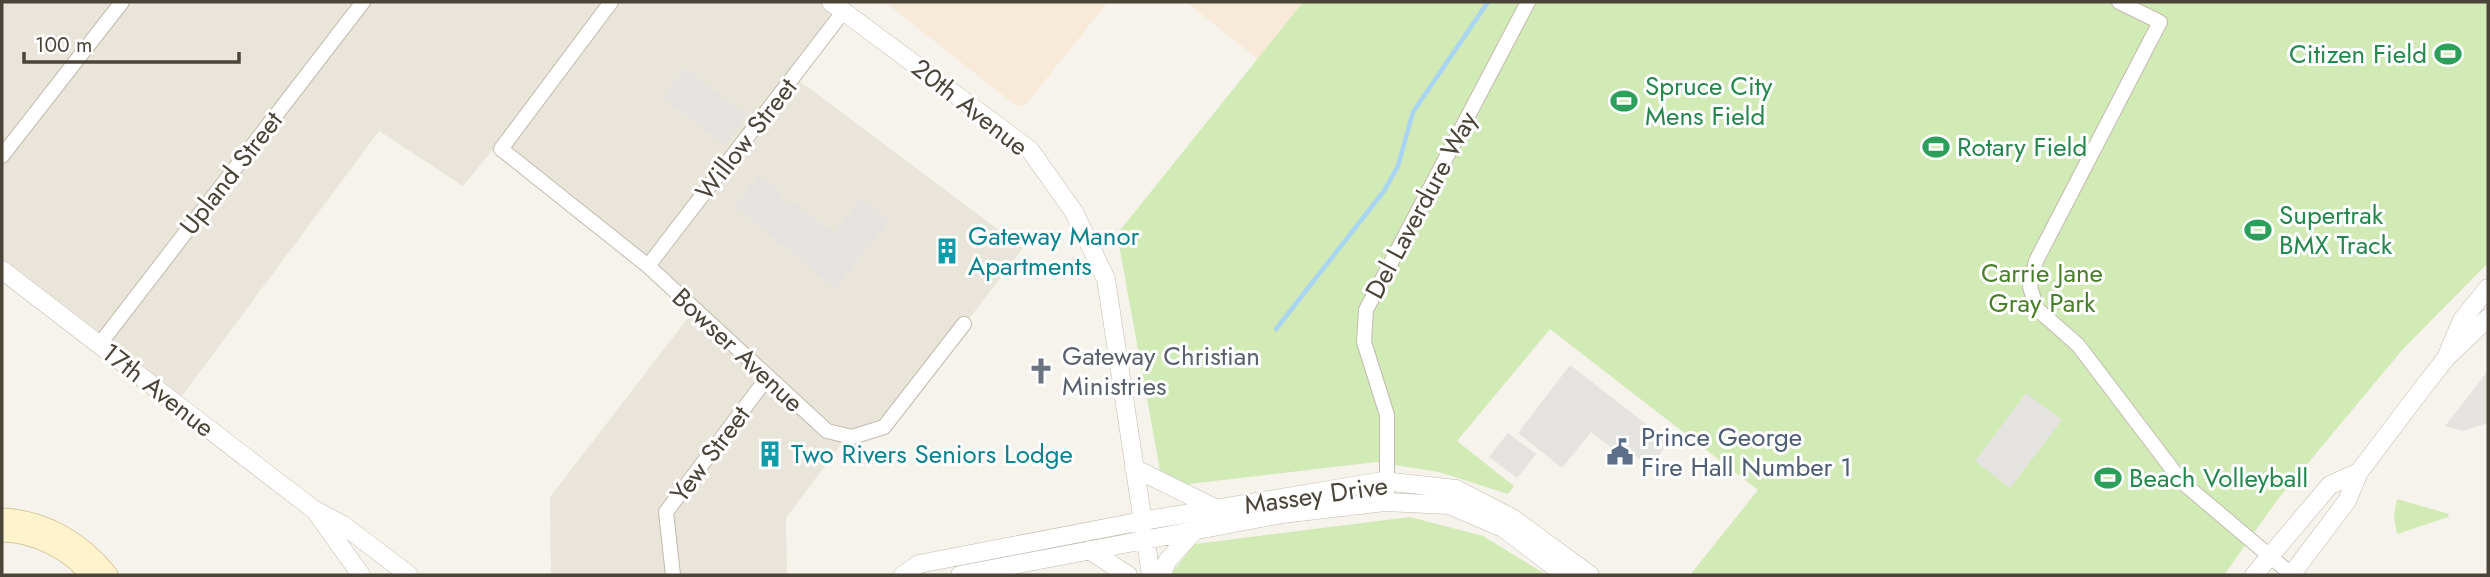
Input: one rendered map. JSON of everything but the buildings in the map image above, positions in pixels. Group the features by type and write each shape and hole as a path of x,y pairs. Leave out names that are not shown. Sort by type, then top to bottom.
{"main road":[{"path":"2,518 17,519 60,533 91,554 108,575"},
{"path":"2,532 14,532 55,546 90,575"}],"street":[{"path":"2,156 122,2"},
{"name":"Upland Street","path":"99,345 363,2"},
{"name":"Bowser Avenue","path":"611,2 501,149 648,266 827,431 852,437 884,427 964,324"},
{"name":"Del Laverdure Way","path":"1387,502 1387,415 1364,342 1366,310 1528,2"},
{"path":"2119,2 2161,22 2036,261 2030,287 2038,309 2078,345 2182,482 2291,575 2347,501 2359,472 2447,356 2488,318"},
{"name":"Willow Street","path":"648,266 837,7"},
{"name":"20th Avenue","path":"837,7 1030,150 1074,212 1106,279 1151,575"},
{"name":"17th Avenue","path":"2,270 313,509 343,525 409,575"},
{"path":"2447,356 2462,320 2488,288"},
{"name":"Yew Street","path":"673,575 666,512 768,378"},
{"path":"1134,468 1217,509"},
{"path":"2254,575 2330,485 2359,472"},
{"name":"Massey Drive","path":"903,575 919,564 1142,522 1386,481 1455,489 1512,518 1590,575"},
{"name":"Massey Drive","path":"960,575 1282,514 1387,502 1450,505 1503,528 1565,575"},
{"name":"17th Avenue","path":"313,509 361,575"},
{"path":"1161,575 1173,553 1195,530"},
{"path":"1089,550 1128,575"}],"shaded area":[{"path":"2,2 831,2 843,12 797,79 1023,248 889,424 845,439 786,518 787,575 551,575 550,497 694,310 495,147 463,186 379,131 173,408 2,274"},
{"path":"885,2 1108,2 1026,104 1016,106"},
{"path":"1186,2 1303,2 1258,59"},
{"path":"685,68 747,115 725,145 662,97"},
{"path":"759,174 781,191 779,195 791,205 794,202 834,233 862,198 889,220 836,289 735,206"},
{"path":"1570,365 1669,442 1650,467 1629,451 1613,449 1591,432 1562,468 1518,433"},
{"path":"2488,371 2488,423 2463,431 2445,426"},
{"path":"2026,393 2062,420 2010,488 1975,461"},
{"path":"1508,433 1536,454 1517,478 1489,457"}],"green space":[{"name":"Carrie Jane Gray Park","path":"1303,2 2488,2 2488,263 2403,349 2278,499 2224,575 1690,575 1758,490 1550,329 1457,441 1514,486 1508,494 1439,472 1376,462 1163,487 1117,234"},
{"path":"2397,499 2449,514 2448,517 2397,534 2394,517"},
{"path":"1410,517 1483,536 1547,575 1173,575 1173,571 1195,544"}],"waterway":[{"path":"1276,329 1384,191 1398,166 1413,112 1488,2"}],"place":[{"name":"Citizen Field","path":"2448,54"},
{"name":"Spruce City Mens Field","path":"1624,101"},
{"name":"Rotary Field","path":"1936,147"},
{"name":"Supertrak BMX Track","path":"2258,230"},
{"name":"Gateway Manor Apartments","path":"947,251"},
{"name":"Gateway Christian Ministries","path":"1041,371"},
{"name":"Prince George Fire Hall Number 1","path":"1620,452"},
{"name":"Two Rivers Seniors Lodge","path":"770,454"},
{"name":"Beach Volleyball","path":"2108,478"}]}
